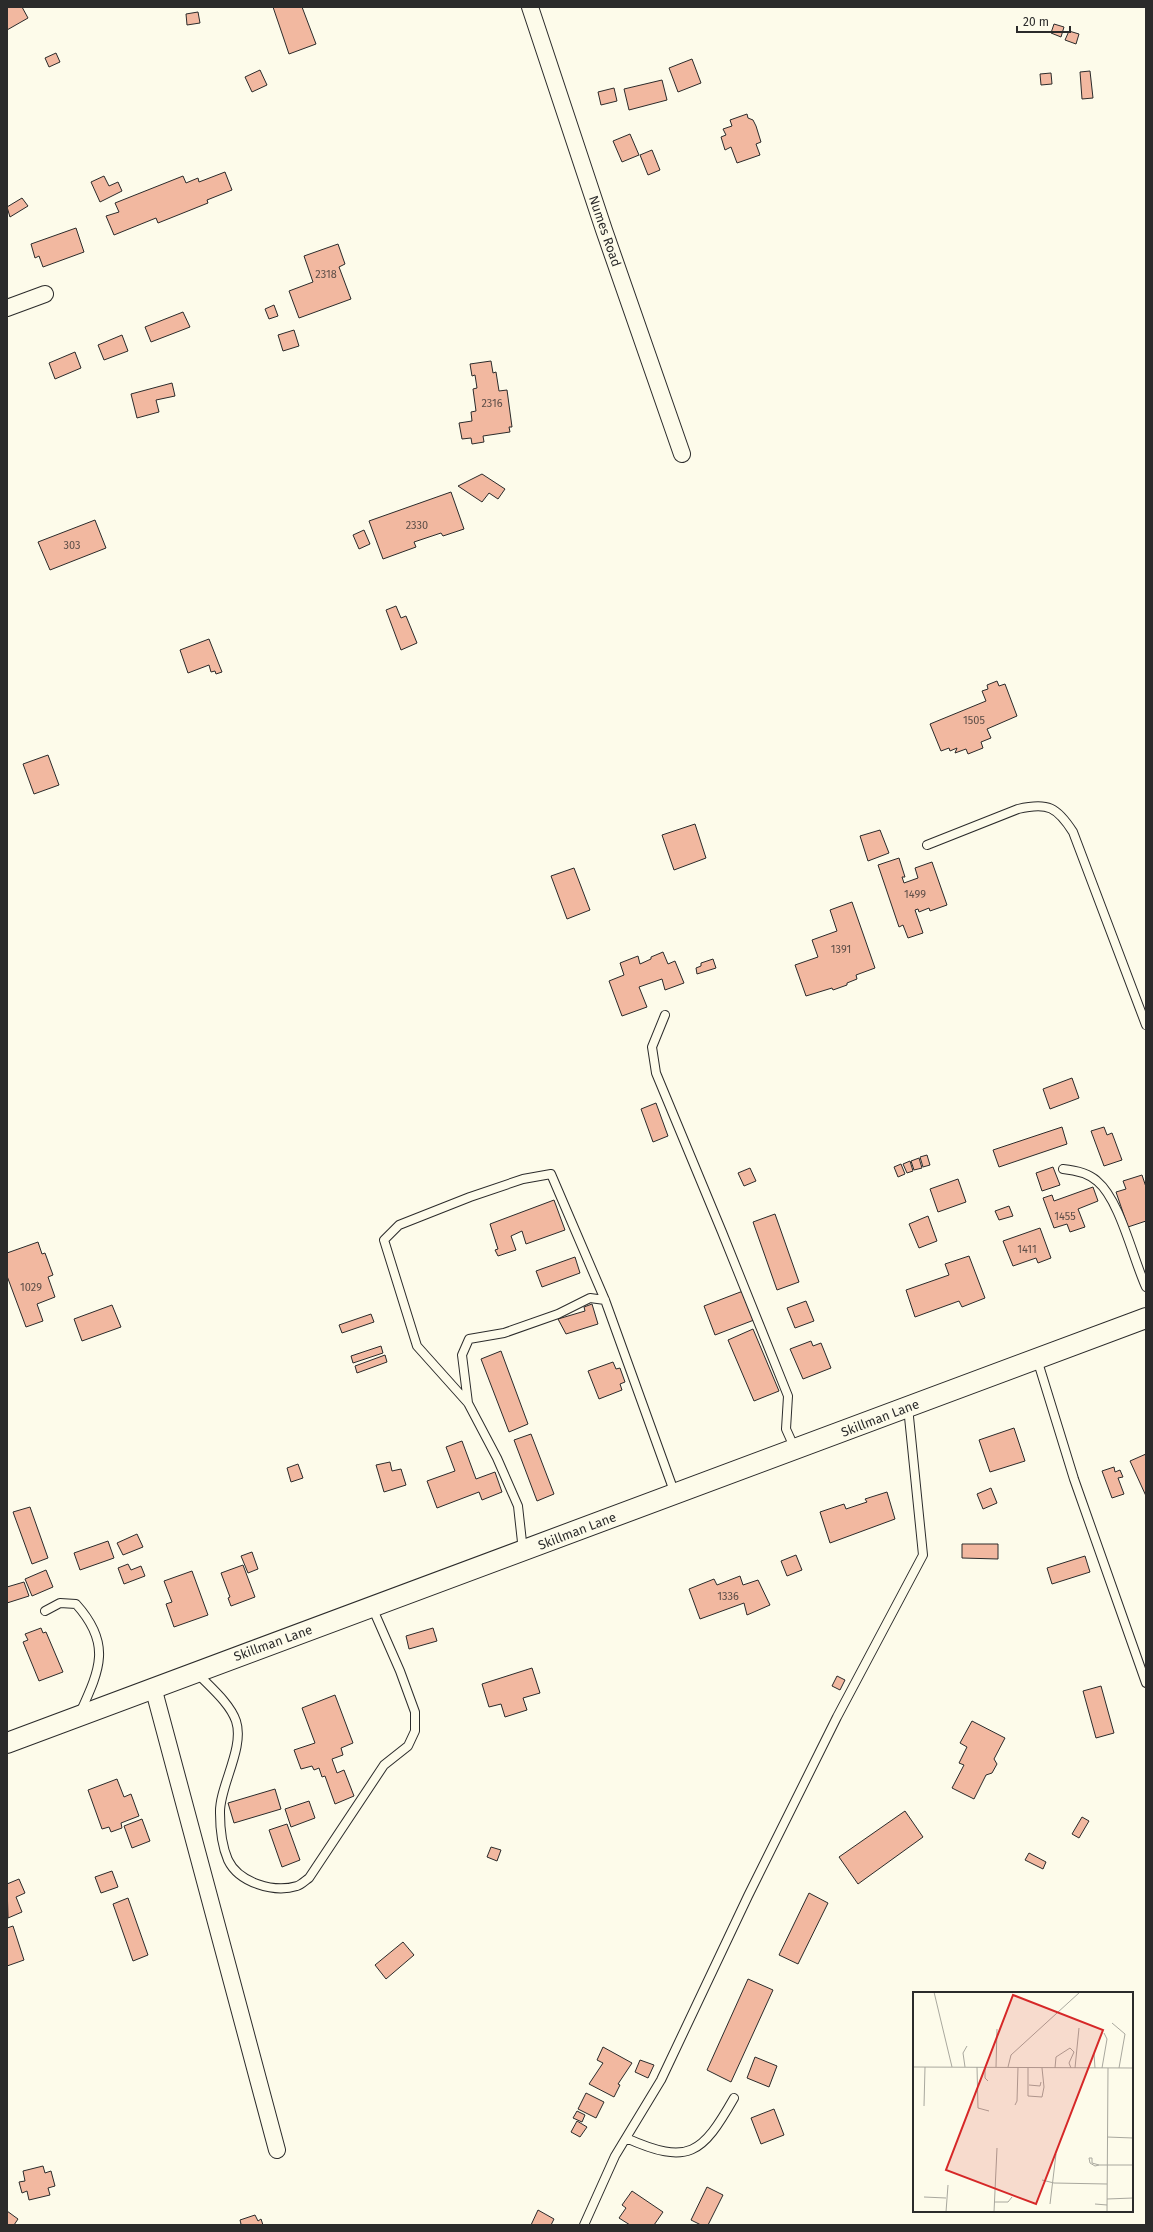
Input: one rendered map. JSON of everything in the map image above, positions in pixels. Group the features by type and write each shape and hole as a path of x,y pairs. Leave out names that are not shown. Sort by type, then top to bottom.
{"street":[{"name":"Numes Road","path":"530,7 604,230 682,454"},
{"path":"7,308 45,294"},
{"name":"Skillman Lane","path":"7,1743 153,1687 795,1450 1146,1318"},
{"path":"153,1687 277,2150"}],"lane":[{"path":"927,845 1018,810 1033,806 1049,806 1059,812 1073,832 1146,1025"},
{"path":"665,1015 652,1047 656,1073 788,1396 786,1429 795,1450"},
{"path":"1063,1169 1077,1171 1097,1180 1110,1196 1146,1287"},
{"path":"523,1551 518,1506 497,1458 468,1403 417,1346 384,1240 400,1225 470,1197 523,1179 551,1174 565,1211 605,1300 676,1494"},
{"path":"468,1403 462,1354 469,1339 518,1328 558,1314 590,1298 605,1300"},
{"path":"1037,1358 1074,1479 1146,1683"},
{"path":"584,2225 615,2156 661,2080 748,1896 837,1717 923,1555 908,1407"},
{"path":"45,1611 60,1603 76,1604 89,1619 101,1652 97,1676 79,1715"},
{"path":"196,1671 228,1707 236,1721 239,1736 220,1811 224,1847 229,1861 238,1874 251,1881 276,1889 298,1886 309,1878 384,1765 408,1746 415,1731 415,1712 400,1671 372,1607"},
{"path":"626,2138 652,2150 673,2153 698,2148 712,2135 734,2098"}],"building":[{"path":"7,7 22,7 28,18 7,30"},
{"path":"273,7 302,7 316,44 289,54"},
{"path":"198,12 200,23 187,25 186,14"},
{"path":"1054,24 1064,27 1061,37 1051,33"},
{"path":"1069,31 1079,34 1076,44 1065,40"},
{"path":"56,53 60,62 49,67 45,58"},
{"path":"692,59 701,83 678,92 669,68"},
{"path":"260,70 267,85 252,92 245,77"},
{"path":"1090,71 1093,98 1082,99 1080,72"},
{"path":"1051,73 1052,84 1041,85 1040,74"},
{"path":"662,80 667,100 629,110 624,89"},
{"path":"614,88 617,101 601,105 598,92"},
{"path":"747,114 748,118 753,120 756,126 761,142 756,144 760,155 737,163 731,147 725,150 721,137 726,135 723,129 732,126 730,120"},
{"path":"630,134 639,155 622,162 613,141"},
{"path":"652,150 660,170 648,175 640,155"},
{"path":"225,172 232,190 207,200 208,203 158,223 156,218 114,235 106,216 119,212 115,203 183,176 186,183 198,178 199,182"},
{"path":"104,176 109,186 118,182 122,191 100,202 91,182"},
{"path":"22,198 28,206 10,217 7,207"},
{"path":"76,228 84,252 43,267 39,256 35,258 31,244"},
{"path":"338,244 345,264 339,267 351,299 299,318 289,291 313,282 304,256"},
{"path":"274,305 278,316 269,319 265,309"},
{"path":"183,312 190,327 151,342 145,327"},
{"path":"294,330 299,346 283,351 278,335"},
{"path":"122,335 128,351 104,360 98,345"},
{"path":"75,352 81,368 55,379 49,363"},
{"path":"491,361 493,373 496,372 499,391 507,390 512,427 509,427 510,432 483,436 484,442 472,444 471,438 462,439 459,423 472,421 471,412 476,411 473,389 477,388 475,375 472,376 470,364"},
{"path":"172,383 175,396 156,400 159,412 137,418 131,394"},
{"path":"482,474 505,489 498,499 489,493 482,502 458,486"},
{"path":"451,492 464,529 443,536 441,533 414,542 416,547 383,559 369,521"},
{"path":"95,520 106,548 50,570 38,542"},
{"path":"364,530 370,544 359,549 353,535"},
{"path":"396,606 401,618 406,616 417,643 401,650 386,610"},
{"path":"209,639 222,672 216,674 215,671 211,672 209,665 188,673 180,650"},
{"path":"997,681 999,686 1005,684 1017,716 987,729 991,738 981,742 983,748 968,754 966,749 955,753 957,748 950,751 949,748 941,751 930,724 986,701 982,691 988,689 987,685"},
{"path":"48,755 59,785 34,794 23,764"},
{"path":"695,824 706,858 674,870 662,835"},
{"path":"880,830 889,853 868,861 860,836"},
{"path":"899,858 905,877 902,877 904,883 918,878 915,868 932,862 947,905 930,911 929,908 919,912 918,909 915,910 923,933 908,938 903,925 899,927 878,865"},
{"path":"574,868 590,910 567,919 551,876"},
{"path":"852,902 875,968 856,975 857,979 847,983 847,985 833,990 832,988 806,996 795,965 818,957 812,940 837,931 830,910"},
{"path":"663,952 668,964 675,961 684,983 665,990 662,979 639,987 647,1007 622,1016 609,981 624,975 620,963 638,956 640,964"},
{"path":"713,959 716,968 697,974 696,968 701,966 701,963"},
{"path":"1072,1078 1079,1098 1050,1109 1043,1089"},
{"path":"656,1103 668,1136 653,1142 641,1109"},
{"path":"1062,1127 1067,1144 999,1167 993,1150"},
{"path":"1104,1127 1107,1135 1112,1133 1122,1160 1104,1166 1091,1131"},
{"path":"927,1155 930,1165 923,1167 920,1157"},
{"path":"919,1158 922,1168 914,1170 911,1161"},
{"path":"910,1161 913,1171 907,1173 903,1164"},
{"path":"901,1164 905,1174 898,1177 894,1167"},
{"path":"1053,1167 1060,1185 1042,1191 1036,1173"},
{"path":"750,1168 756,1181 744,1186 738,1173"},
{"path":"1142,1175 1146,1187 1146,1221 1128,1227 1116,1192 1126,1189 1123,1181"},
{"path":"958,1179 966,1202 938,1212 930,1189"},
{"path":"1093,1187 1098,1201 1078,1209 1085,1227 1070,1232 1067,1224 1054,1228 1043,1198 1052,1195 1054,1201"},
{"path":"554,1200 565,1230 526,1244 522,1231 511,1236 516,1250 498,1256 495,1250 498,1249 490,1224"},
{"path":"1009,1206 1013,1216 999,1220 995,1211"},
{"path":"775,1214 799,1282 777,1290 753,1222"},
{"path":"928,1216 937,1241 919,1248 909,1224"},
{"path":"1040,1228 1051,1258 1038,1263 1036,1258 1013,1266 1003,1241"},
{"path":"38,1242 42,1254 45,1253 53,1275 48,1277 55,1297 37,1304 43,1321 26,1327 7,1276 7,1253"},
{"path":"969,1256 985,1298 962,1307 959,1301 915,1317 906,1290 949,1275 945,1264"},
{"path":"575,1257 580,1273 542,1287 536,1271"},
{"path":"743,1291 754,1320 715,1335 704,1306"},
{"path":"806,1301 814,1321 795,1328 787,1308"},
{"path":"592,1304 598,1324 566,1334 558,1319 585,1311 584,1307"},
{"path":"112,1305 121,1327 82,1341 74,1319"},
{"path":"371,1314 374,1322 342,1333 339,1325"},
{"path":"753,1329 779,1391 754,1401 728,1340"},
{"path":"811,1341 813,1346 821,1343 831,1368 803,1379 790,1349"},
{"path":"381,1346 383,1353 353,1363 351,1356"},
{"path":"501,1351 528,1424 509,1432 481,1359"},
{"path":"385,1355 387,1362 357,1373 355,1366"},
{"path":"613,1362 616,1369 620,1368 625,1382 620,1384 622,1390 599,1399 588,1371"},
{"path":"1014,1428 1025,1461 990,1472 979,1440"},
{"path":"531,1434 554,1494 537,1501 514,1440"},
{"path":"462,1441 476,1479 495,1472 502,1492 482,1500 479,1492 437,1508 427,1481 455,1471 446,1447"},
{"path":"1146,1454 1146,1496 1130,1461"},
{"path":"390,1462 392,1471 401,1469 406,1485 384,1492 376,1465"},
{"path":"298,1464 303,1478 291,1482 287,1468"},
{"path":"1114,1467 1115,1472 1120,1470 1123,1477 1118,1478 1124,1494 1112,1498 1102,1471"},
{"path":"991,1488 997,1503 983,1509 977,1494"},
{"path":"887,1492 895,1519 830,1543 820,1512 844,1504 846,1509 867,1502 865,1499"},
{"path":"30,1507 48,1558 32,1564 13,1512"},
{"path":"137,1534 143,1547 123,1555 117,1543"},
{"path":"108,1541 114,1558 80,1570 74,1553"},
{"path":"962,1544 998,1544 998,1559 962,1558"},
{"path":"252,1552 258,1569 248,1573 241,1556"},
{"path":"796,1555 802,1570 787,1576 781,1561"},
{"path":"1085,1556 1090,1572 1052,1584 1047,1568"},
{"path":"128,1564 131,1570 141,1566 145,1576 124,1584 118,1568"},
{"path":"243,1565 255,1597 231,1606 228,1598 230,1597 221,1573"},
{"path":"46,1570 53,1587 32,1596 25,1579"},
{"path":"192,1571 208,1615 174,1627 166,1604 172,1602 164,1581"},
{"path":"740,1576 743,1585 758,1580 770,1605 747,1615 744,1603 700,1619 689,1589 714,1579 717,1585"},
{"path":"24,1582 29,1596 7,1603 7,1587"},
{"path":"41,1628 43,1633 46,1632 63,1672 39,1681 23,1642 28,1640 25,1634"},
{"path":"433,1628 437,1641 409,1649 406,1636"},
{"path":"532,1668 540,1693 523,1698 527,1710 505,1717 501,1704 489,1707 482,1684"},
{"path":"837,1676 845,1680 840,1690 832,1686"},
{"path":"1101,1686 1114,1733 1096,1738 1083,1691"},
{"path":"335,1695 353,1743 341,1748 343,1755 332,1759 337,1773 344,1770 354,1796 335,1804 325,1776 322,1777 319,1768 314,1770 312,1766 301,1769 294,1750 315,1743 302,1708"},
{"path":"972,1721 1005,1738 994,1759 997,1764 992,1773 986,1775 974,1799 952,1788 964,1765 959,1763 967,1747 960,1743"},
{"path":"117,1779 124,1797 131,1794 139,1816 121,1823 122,1828 111,1832 109,1827 102,1829 88,1790"},
{"path":"275,1789 281,1809 234,1823 228,1803"},
{"path":"309,1801 315,1818 291,1827 285,1809"},
{"path":"905,1811 923,1837 858,1884 839,1857"},
{"path":"1082,1817 1089,1821 1079,1838 1072,1834"},
{"path":"142,1819 150,1841 132,1848 124,1826"},
{"path":"287,1824 300,1860 282,1867 269,1830"},
{"path":"491,1847 501,1850 497,1861 487,1857"},
{"path":"1029,1853 1046,1862 1043,1869 1025,1860"},
{"path":"112,1871 118,1887 101,1893 95,1877"},
{"path":"19,1879 25,1893 16,1897 22,1912 8,1918 7,1884"},
{"path":"809,1893 828,1903 798,1964 779,1955"},
{"path":"128,1898 148,1955 133,1961 113,1904"},
{"path":"13,1926 24,1960 7,1966 7,1928"},
{"path":"403,1942 414,1955 386,1979 375,1965"},
{"path":"748,1979 773,1990 731,2082 707,2070"},
{"path":"603,2047 632,2063 618,2084 620,2085 614,2097 589,2084 603,2063 597,2060"},
{"path":"755,2057 777,2066 769,2087 747,2078"},
{"path":"640,2060 654,2065 648,2078 635,2072"},
{"path":"586,2093 604,2102 596,2118 578,2109"},
{"path":"774,2109 784,2135 761,2144 751,2118"},
{"path":"577,2111 585,2115 582,2122 573,2118"},
{"path":"577,2121 587,2127 580,2137 571,2132"},
{"path":"43,2166 45,2173 51,2171 55,2186 48,2188 50,2195 29,2200 27,2191 22,2193 19,2182 25,2181 23,2171"},
{"path":"707,2187 723,2195 708,2225 701,2225 691,2220"},
{"path":"632,2191 663,2212 654,2225 630,2225 619,2218 626,2208 622,2205"},
{"path":"538,2210 554,2219 551,2225 531,2225"},
{"path":"7,2211 18,2219 14,2225 7,2225"},
{"path":"255,2215 258,2221 261,2219 263,2225 239,2225 241,2224 240,2220"}]}
